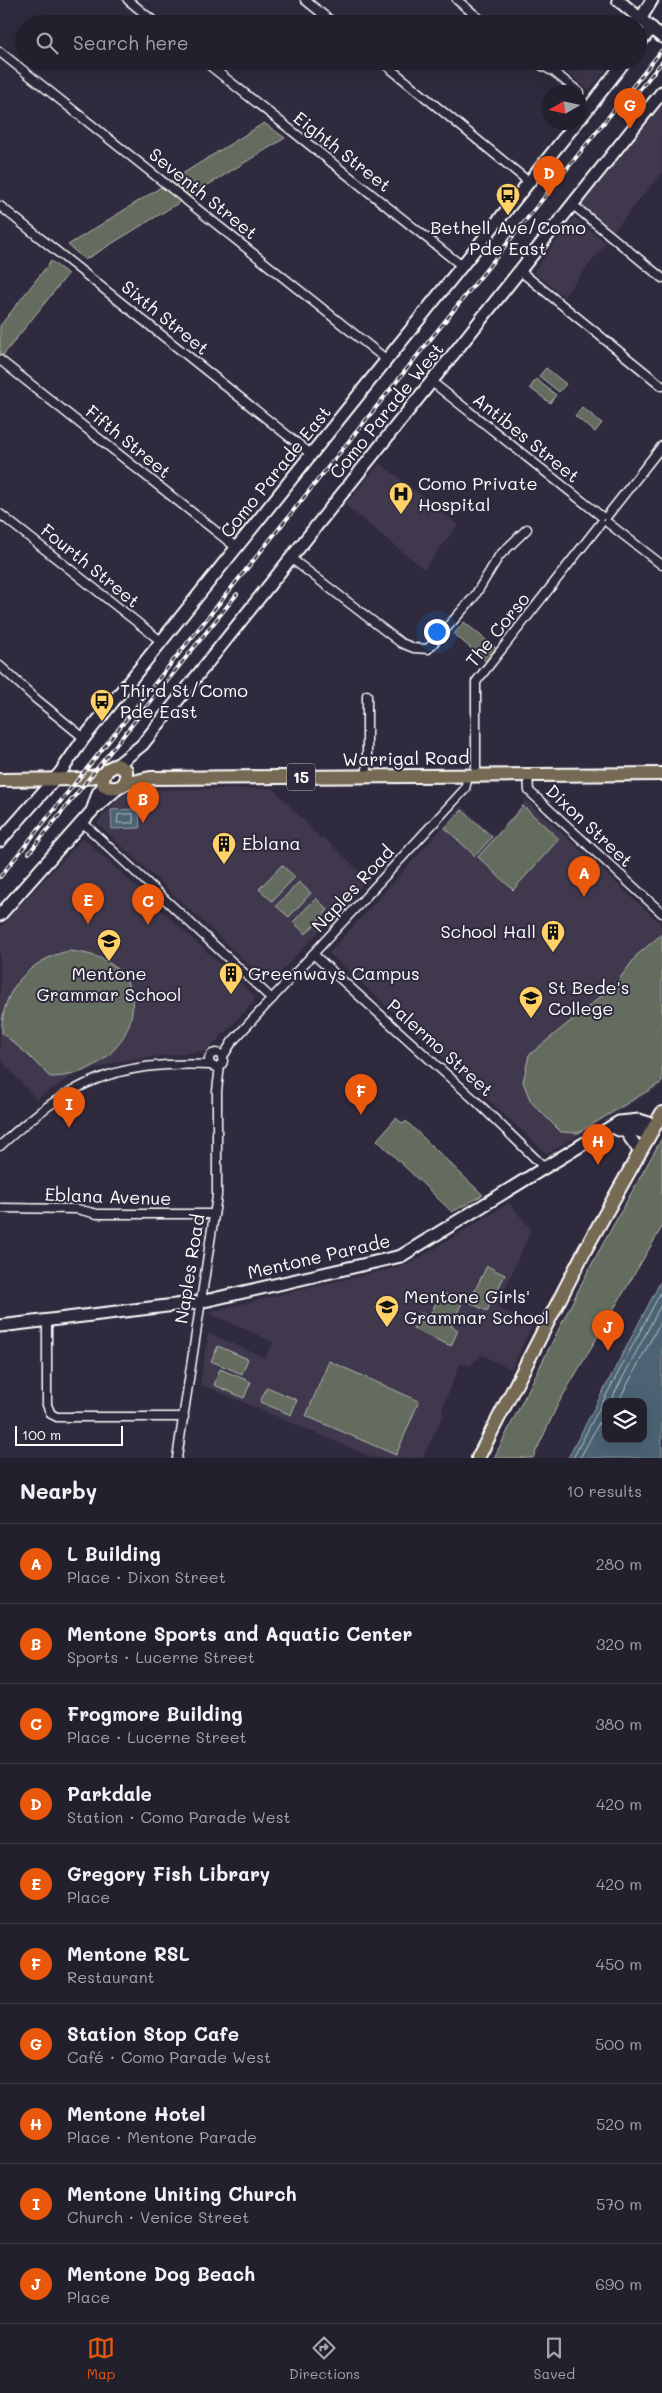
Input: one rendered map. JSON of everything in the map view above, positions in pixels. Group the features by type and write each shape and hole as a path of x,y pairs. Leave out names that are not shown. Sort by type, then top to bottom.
{"main road":[{"path":"104,781 108,770 122,776"},
{"name":"Warrigal Road","path":"122,776 136,772 150,778 662,774"},
{"name":"15","path":"0,780 81,779 93,783 104,781 110,788 122,776"},
{"path":"478,1458 577,1266 662,1113"}],"street":[{"path":"128,0 146,15"},
{"path":"305,0 323,15"},
{"path":"457,0 475,15"},
{"path":"618,0 638,15"},
{"path":"638,15 647,0"},
{"path":"638,15 652,0"},
{"path":"647,23 662,36"},
{"path":"647,34 652,28"},
{"name":"Seventh Street","path":"0,52 15,64"},
{"name":"Seventh Street","path":"23,70 387,360"},
{"name":"Eighth Street","path":"215,70 462,266"},
{"path":"392,70 529,182"},
{"path":"550,70 569,85"},
{"path":"587,110 618,70"},
{"name":"Como Parade West","path":"0,915 122,776 138,750 662,92"},
{"path":"587,99 592,103"},
{"name":"Como Parade East","path":"0,841 53,779 571,130"},
{"path":"572,205 662,278"},
{"name":"Sixth Street","path":"0,206 312,455"},
{"path":"520,271 662,386"},
{"name":"Fifth Street","path":"0,360 237,548"},
{"name":"Antibes Street","path":"432,382 662,565"},
{"name":"The Corso","path":"472,776 476,682 662,446"},
{"name":"Fourth Street","path":"0,514 162,642"},
{"path":"292,558 401,643 414,648 428,649 474,597 499,556 527,529"},
{"path":"0,666 36,699 84,738"},
{"path":"367,695 367,776"},
{"name":"Dixon Street","path":"528,775 529,791 662,914"},
{"name":"Naples Road","path":"178,1458 217,1196 217,1083 215,1061 465,789 472,776"},
{"name":"Como Parade West","path":"92,811 104,781"},
{"path":"82,822 272,999"},
{"name":"Palermo Street","path":"314,954 472,1097 544,1167"},
{"path":"0,1146 35,1114 75,1088 135,1067 215,1061"},
{"name":"Mentone Parade","path":"0,1326 200,1302 401,1256 544,1167 618,1128 619,1122 642,1120 652,1130"},
{"path":"618,1128 640,1152"},
{"name":"Eblana Avenue","path":"0,1208 77,1209 97,1214 214,1214"},
{"path":"48,1320 47,1405 51,1414 57,1417 184,1417"}],"shaded area":[{"path":"564,70 606,70 589,91 587,85 582,85"},
{"path":"662,104 662,172 613,232 581,205"},
{"path":"574,217 606,243 564,296 533,272"},
{"name":"Como Private Hospital","path":"380,463 458,525 424,569 345,505"},
{"name":"Mentone Grammar School","path":"273,788 321,839 323,837 368,879 276,977 263,978 97,823 126,790"},
{"name":"St Bede's College","path":"526,800 662,925 662,1085 547,1154 329,953 462,806 494,836"},
{"name":"Mentone Grammar School","path":"83,838 255,996 254,1002 206,1051 119,1061 71,1077 36,1099 0,1059 0,927"},
{"name":"Mentone Girls' Grammar School","path":"509,1203 531,1229 497,1308 533,1324 511,1369 482,1355 470,1366 460,1364 442,1409 444,1414 422,1458 374,1458 200,1384 208,1333 263,1357 266,1356 273,1342 211,1314 211,1311 407,1265"}],"green space":[{"path":"264,123 285,138 85,260 68,245"},
{"path":"51,261 68,274 0,359 0,326"},
{"path":"546,368 566,384 559,392 539,376"},
{"path":"536,379 556,395 550,403 530,388"},
{"path":"582,407 602,423 595,432 575,416"},
{"path":"464,622 497,649 487,662 454,634"},
{"path":"523,806 559,839 513,890 478,857"},
{"path":"462,810 492,837 475,856 445,828"},
{"path":"282,865 295,877 272,901 259,889"},
{"path":"299,882 311,893 289,917 276,906"},
{"path":"316,898 328,910 306,934 293,922"},
{"path":"662,934 662,1082 578,1133 561,1132 531,1102 523,1082 529,1055 615,985 637,955"},
{"path":"69,951 101,959 122,974 131,994 131,1017 122,1039 105,1058 80,1072 50,1077 2,1033 3,1018 6,1004 20,979 42,961"},
{"path":"396,1118 403,1124 406,1121 483,1195 452,1212 377,1140"},
{"path":"662,1138 662,1227 558,1404 533,1458 494,1458 589,1269"},
{"path":"487,1266 505,1275 487,1311 469,1302"},
{"path":"441,1292 462,1303 451,1326 458,1330 451,1346 413,1329 421,1313 429,1317"},
{"path":"218,1346 248,1359 242,1374 211,1361"},
{"path":"329,1361 419,1401 396,1455 306,1416"},
{"path":"220,1369 251,1382 244,1398 214,1385"},
{"path":"267,1387 297,1400 291,1415 260,1402"}],"water":[{"path":"139,809 140,828 112,829 111,810"},
{"path":"662,1279 662,1458 568,1458"}],"railway":[{"path":"647,69 662,50"},
{"path":"622,111 662,62"},
{"path":"0,877 646,70"},
{"path":"29,853 237,594"}],"place":[{"name":"Station Stop Cafe","path":"630,129"},
{"name":"Parkdale","path":"549,197"},
{"name":"Bethell Ave/Como Pde East","path":"508,216"},
{"name":"Como Private Hospital","path":"401,515"},
{"name":"Third St/Como Pde East","path":"102,722"},
{"name":"Mentone Sports and Aquatic Center","path":"143,823"},
{"name":"Eblana","path":"224,865"},
{"name":"L Building","path":"584,897"},
{"name":"Gregory Fish Library","path":"88,924"},
{"name":"Frogmore Building","path":"148,925"},
{"name":"School Hall","path":"553,953"},
{"name":"Mentone Grammar School","path":"109,962"},
{"name":"Greenways Campus","path":"231,995"},
{"name":"St Bede's College","path":"531,1019"},
{"name":"Mentone RSL","path":"361,1115"},
{"name":"Mentone Uniting Church","path":"69,1128"},
{"name":"Mentone Hotel","path":"598,1165"},
{"name":"Mentone Girls' Grammar School","path":"387,1328"},
{"name":"Mentone Dog Beach","path":"608,1351"}]}
